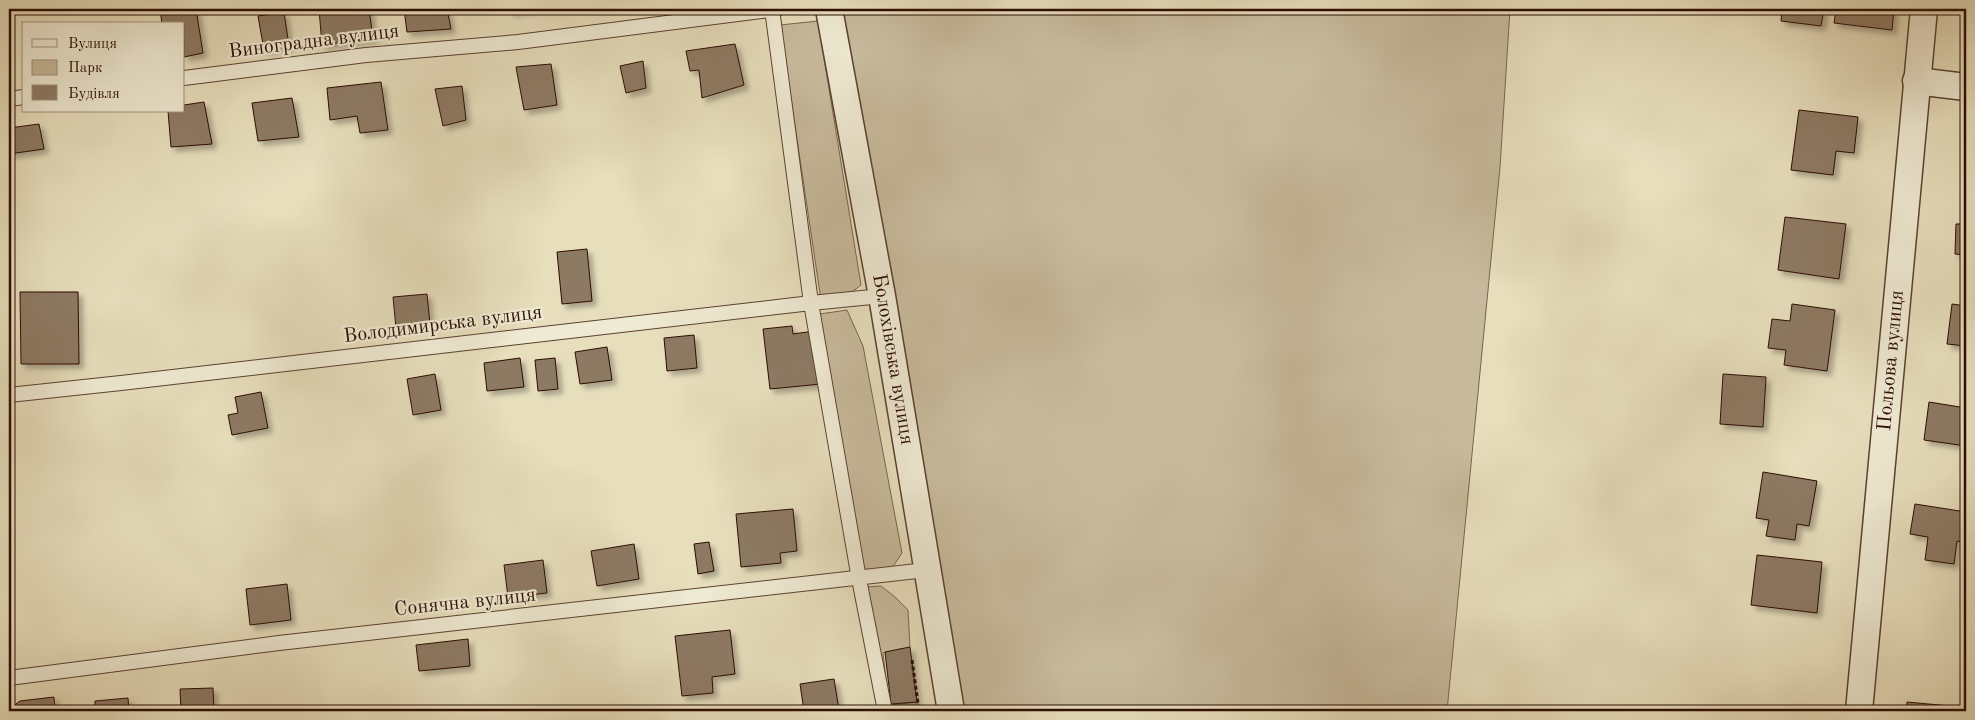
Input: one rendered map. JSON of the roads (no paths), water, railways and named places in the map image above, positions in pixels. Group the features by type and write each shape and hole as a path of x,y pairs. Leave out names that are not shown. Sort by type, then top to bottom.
{"street":[{"name":"Болохівська вулиця","path":"829,9 882,296 926,570 951,711"},
{"name":"Польова вулиця","path":"1859,711 1924,9"},
{"path":"1916,81 1966,88"}],"lane":[{"name":"Виноградна вулиця","path":"185,78 366,55 528,40 774,9"},
{"path":"774,9 811,303 859,579 885,711"},
{"path":"9,99 22,97"},
{"name":"Володимирська вулиця","path":"9,395 882,296"},
{"name":"Сонячна вулиця","path":"9,678 279,643 926,570"}]}
